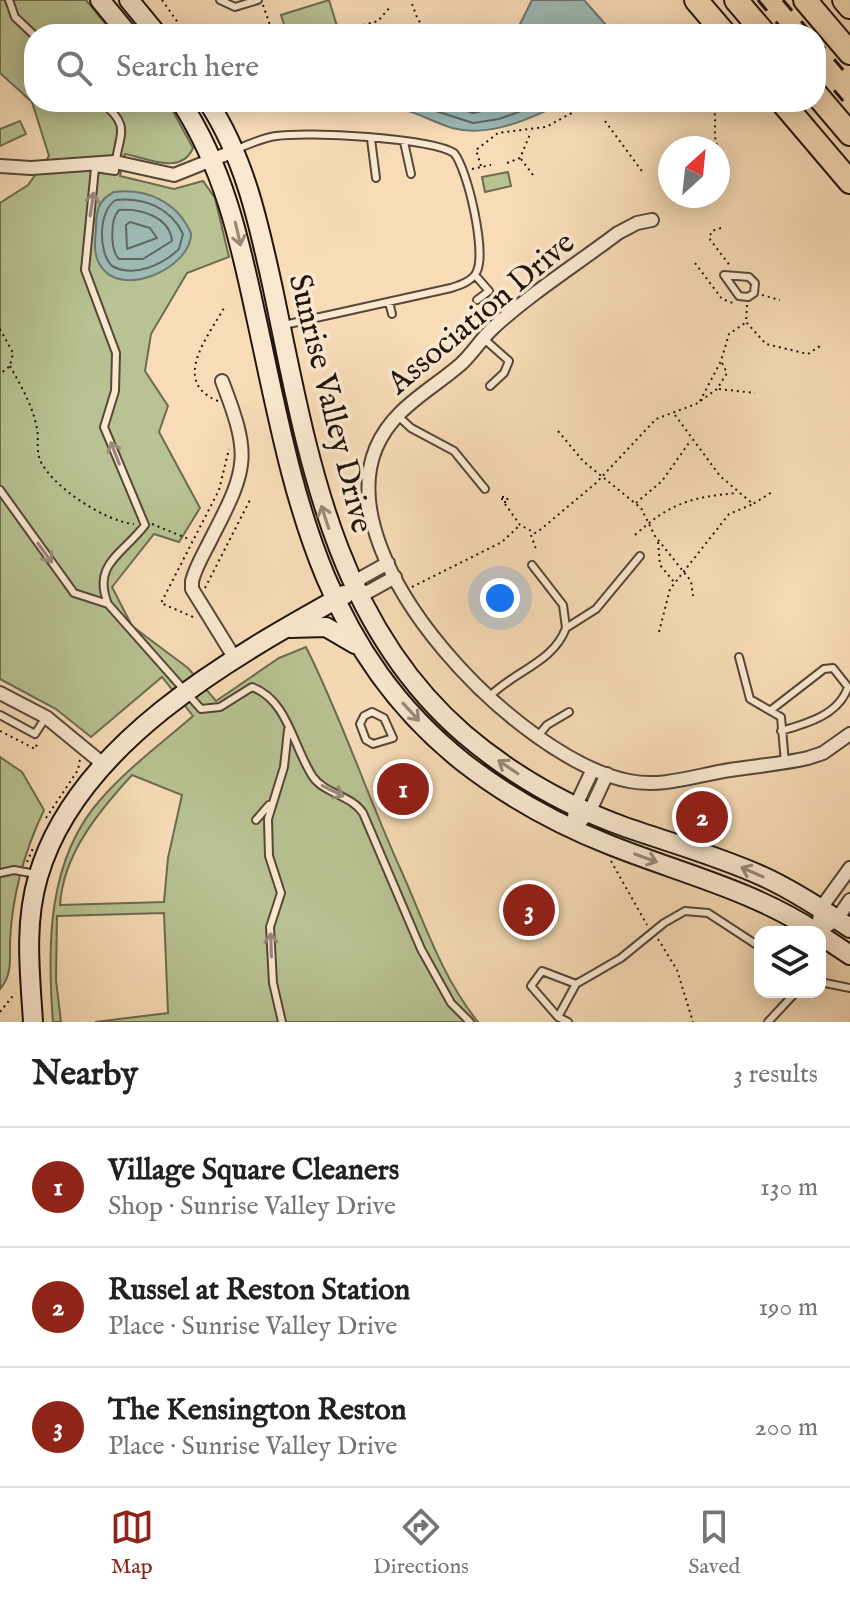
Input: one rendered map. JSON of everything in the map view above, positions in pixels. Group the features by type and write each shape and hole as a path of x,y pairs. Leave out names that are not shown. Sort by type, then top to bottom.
{"highway":[{"path":"696,0 716,24"},
{"path":"736,0 756,24"},
{"path":"805,0 825,24"},
{"path":"844,0 850,7"},
{"path":"826,25 850,53"},
{"path":"826,106 850,134"},
{"path":"790,112 850,182"}],"main road":[{"path":"100,0 120,24"},
{"path":"129,0 149,24"},
{"name":"Sunrise Valley Drive","path":"187,112 213,160 238,235 299,506 334,600 363,650 400,700 457,756 507,793 573,829 734,889 805,926"},
{"name":"Sunrise Valley Drive","path":"213,112 234,151 258,220 322,510 353,590 403,669 443,714 504,765 582,810 742,867 821,908 844,924"},
{"path":"33,1022 29,931 39,875 64,815 103,764 187,693 234,657 279,629 353,590"},
{"path":"279,629 326,627 337,631 363,650"},
{"name":"Sunrise Valley Drive","path":"826,938 850,955"}],"street":[{"path":"0,166 115,166 170,175 234,151"},
{"name":"Association Drive","path":"652,220 637,223 618,233 483,338 461,363 397,415 378,444 367,483 370,517 395,577 440,646 488,698 538,736 593,769 631,782 664,783 785,763 823,753 850,734"},
{"path":"222,381 240,429 243,469 235,493 192,581 192,589 234,657"},
{"path":"388,563 361,578 353,590 368,592 395,577"},
{"path":"0,693 46,717 103,764"},
{"path":"582,810 593,769"},
{"path":"573,829 607,774"},
{"path":"819,926 821,908 850,868"},
{"path":"844,924 850,900"}],"lane":[{"path":"9,0 15,17 24,26"},
{"path":"220,0 235,7 260,0"},
{"path":"112,112 122,122 115,166 95,168 96,186 89,201 91,233 85,270 116,353 115,391 104,427 145,525 102,574 102,589 108,604 196,705 210,710 252,687 270,696 278,705 314,778 358,805 363,813 421,949 451,1003 470,1022"},
{"path":"234,151 281,135 440,146 458,158 480,248 475,275 457,286 281,326"},
{"path":"371,139 376,178"},
{"path":"404,142 411,174"},
{"path":"475,275 489,291 477,300"},
{"path":"724,275 751,277 755,283 754,293 747,298 739,296 724,275"},
{"path":"389,302 392,314"},
{"path":"483,338 509,361 502,376 490,386"},
{"path":"397,415 411,428 454,451 485,489"},
{"path":"0,490 74,593 108,604"},
{"path":"488,698 510,676 547,656 566,628 596,609 640,556"},
{"path":"532,565 563,605 566,628"},
{"path":"739,657 750,699 781,717 785,763"},
{"path":"771,710 824,669 833,668 848,687 837,705 822,716 781,731"},
{"path":"538,736 547,725 569,712"},
{"path":"380,714 393,738 369,743 360,729 364,716 380,714"},
{"path":"0,715 35,734 46,717"},
{"path":"282,1022 271,961 270,927 281,893 269,856 271,803 284,767 288,730"},
{"path":"256,820 271,803"},
{"path":"0,873 14,870 39,875"},
{"path":"558,1017 576,984 621,958 676,915 700,910 754,943"},
{"path":"568,1022 558,1017 531,986 542,971 576,984"},
{"path":"826,983 850,988"},
{"path":"768,1022 790,998"}],"path":[{"path":"162,0 179,24"},
{"path":"260,0 269,24"},
{"path":"412,4 421,24"},
{"path":"366,24 378,21 391,6"},
{"path":"491,165 481,166 476,153 479,146 498,133 532,131 559,122 576,112"},
{"path":"715,112 715,136"},
{"path":"605,121 644,174"},
{"path":"507,163 520,158 532,131"},
{"path":"520,158 533,175"},
{"path":"721,228 710,234 710,241 727,265 738,269"},
{"path":"695,263 722,299 747,305 746,322 759,340 808,354 820,346"},
{"path":"763,287 761,294 780,300"},
{"path":"222,403 208,397 193,379 193,368 224,308"},
{"path":"700,401 721,361 729,334 746,322"},
{"path":"0,329 13,353 10,366 0,374"},
{"path":"531,533 540,530 601,477 656,419 674,414 717,389 727,373 721,361"},
{"path":"10,366 29,401 37,425 38,455 48,473 103,517 114,522 153,524 193,541"},
{"path":"717,389 755,393"},
{"path":"674,414 720,476 753,504"},
{"path":"558,431 601,477 636,503 658,541 685,571 691,581 693,596"},
{"path":"636,503 662,481 692,439"},
{"path":"197,616 189,618 161,603 219,490 230,440"},
{"path":"635,535 672,506 691,499 740,492"},
{"path":"659,632 665,595 729,514 772,492"},
{"path":"208,598 204,590 250,500"},
{"path":"505,504 520,525 531,533 537,552"},
{"path":"404,592 429,575 447,571 502,542 520,525"},
{"path":"658,541 660,565 674,583"},
{"path":"612,862 642,919 677,970 693,1022"},
{"path":"0,1012 16,993"}],"green space":[{"path":"0,0 86,0 106,24 24,24 24,95 0,73"},
{"path":"329,0 336,24 284,24 281,15"},
{"path":"35,112 173,112 193,148 188,156 180,161 163,163 125,154 120,176 174,189 203,181 215,198 229,257 187,273 151,334 145,371 168,406 159,432 200,508 179,542 154,534 112,587 132,626 188,668 216,701 279,658 306,647 434,948 478,1022 95,1022 168,1013 164,913 57,916 56,980 61,1022 53,1022 51,934 60,876 70,848 83,823 111,788 193,716 162,677 91,737 56,709 0,679 0,203 28,185 49,156","holes":["132,775 182,795 168,858 164,902 60,905 75,851 107,803"]},
{"path":"20,121 26,134 0,146 0,129"},
{"path":"508,172 511,186 485,192 482,177"},
{"path":"0,757 22,772 44,810 20,874 11,925 10,967 0,989"}],"water":[{"path":"532,0 584,0 605,24 520,24"},
{"path":"410,112 542,112 510,125 481,130 452,128"},
{"path":"114,192 149,195 160,199 178,213 191,233 188,246 180,258 168,268 138,279 123,280 110,275 100,265 95,252 97,216 104,199"}],"railway":[{"path":"758,0 778,24"},
{"path":"783,0 803,24"},
{"path":"826,50 850,78"},
{"path":"826,81 850,109"}],"place":[{"name":"Village Square Cleaners","path":"403,789"},
{"name":"Russel at Reston Station","path":"702,817"},
{"name":"The Kensington Reston","path":"529,910"}]}
